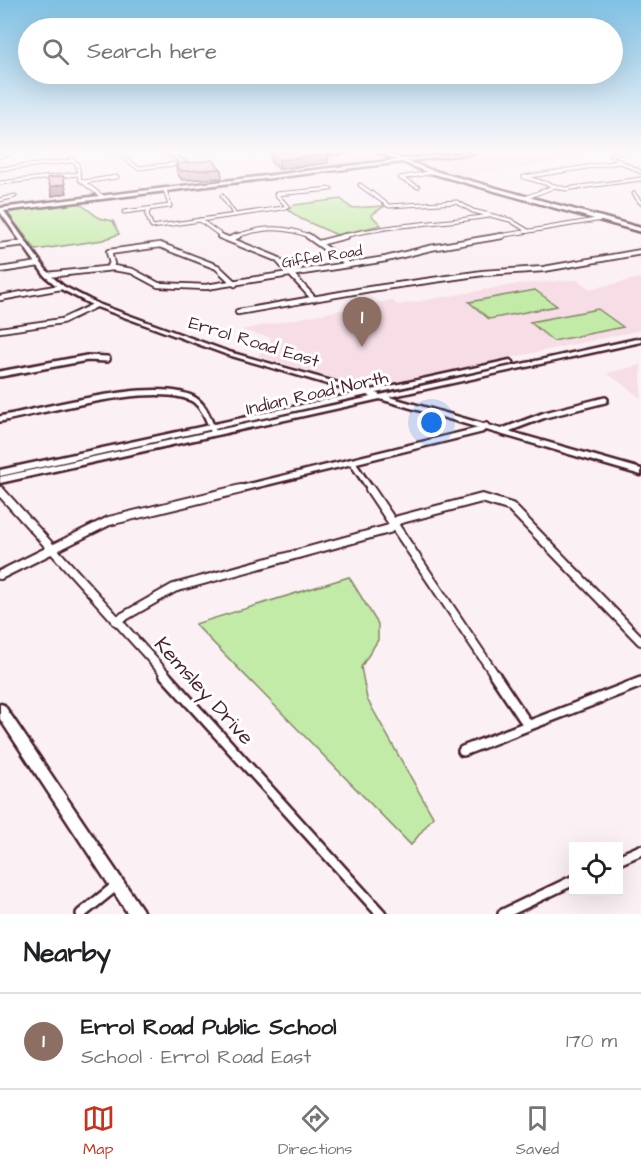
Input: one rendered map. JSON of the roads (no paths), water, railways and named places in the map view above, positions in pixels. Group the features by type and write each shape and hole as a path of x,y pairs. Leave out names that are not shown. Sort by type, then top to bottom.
{"main road":[{"path":"0,209 124,195"},
{"path":"513,195 641,230"},
{"name":"Errol Road East","path":"0,209 47,275 61,287 96,305 227,353 641,472"},
{"name":"Indian Road North","path":"0,480 366,392 641,334"},
{"name":"Indian Road North","path":"0,473 641,340"},
{"path":"0,709 137,914"}],"street":[{"path":"124,212 170,206 166,195"},
{"path":"149,209 147,217 152,227 286,207 277,195"},
{"path":"373,195 389,206 457,202 473,211 510,220 529,232"},
{"path":"525,198 534,195"},
{"path":"634,195 641,204"},
{"path":"0,200 15,196"},
{"path":"222,196 235,215"},
{"path":"319,243 380,227 437,224 490,215"},
{"name":"Giffel Road","path":"47,275 108,268 132,271 163,286 206,287 398,257 430,248 602,219"},
{"path":"200,220 210,232 268,253 293,274 314,299"},
{"path":"230,239 249,233 284,228 319,243 349,265"},
{"path":"0,246 24,243"},
{"path":"108,268 112,264 109,252 160,245 217,267 235,284"},
{"path":"238,312 483,273 551,268 641,252"},
{"path":"0,270 39,264"},
{"path":"0,298 61,287"},
{"path":"0,330 62,321 96,305"},
{"path":"0,374 87,358 107,359"},
{"path":"0,419 154,391 176,393 194,400 202,408 212,430"},
{"path":"503,431 545,415 605,400"},
{"path":"0,575 109,521 481,430 486,426"},
{"path":"352,462 528,725"},
{"name":"Kemsley Drive","path":"0,491 381,914"},
{"path":"116,621 174,588 394,526 399,520 482,498 500,501 521,516 641,641"},
{"path":"463,751 641,682"},
{"path":"623,858 641,850"},
{"path":"502,914 569,882"},
{"path":"81,914 118,884"}],"place":[{"name":"Errol Road Public School","path":"362,347"}]}
